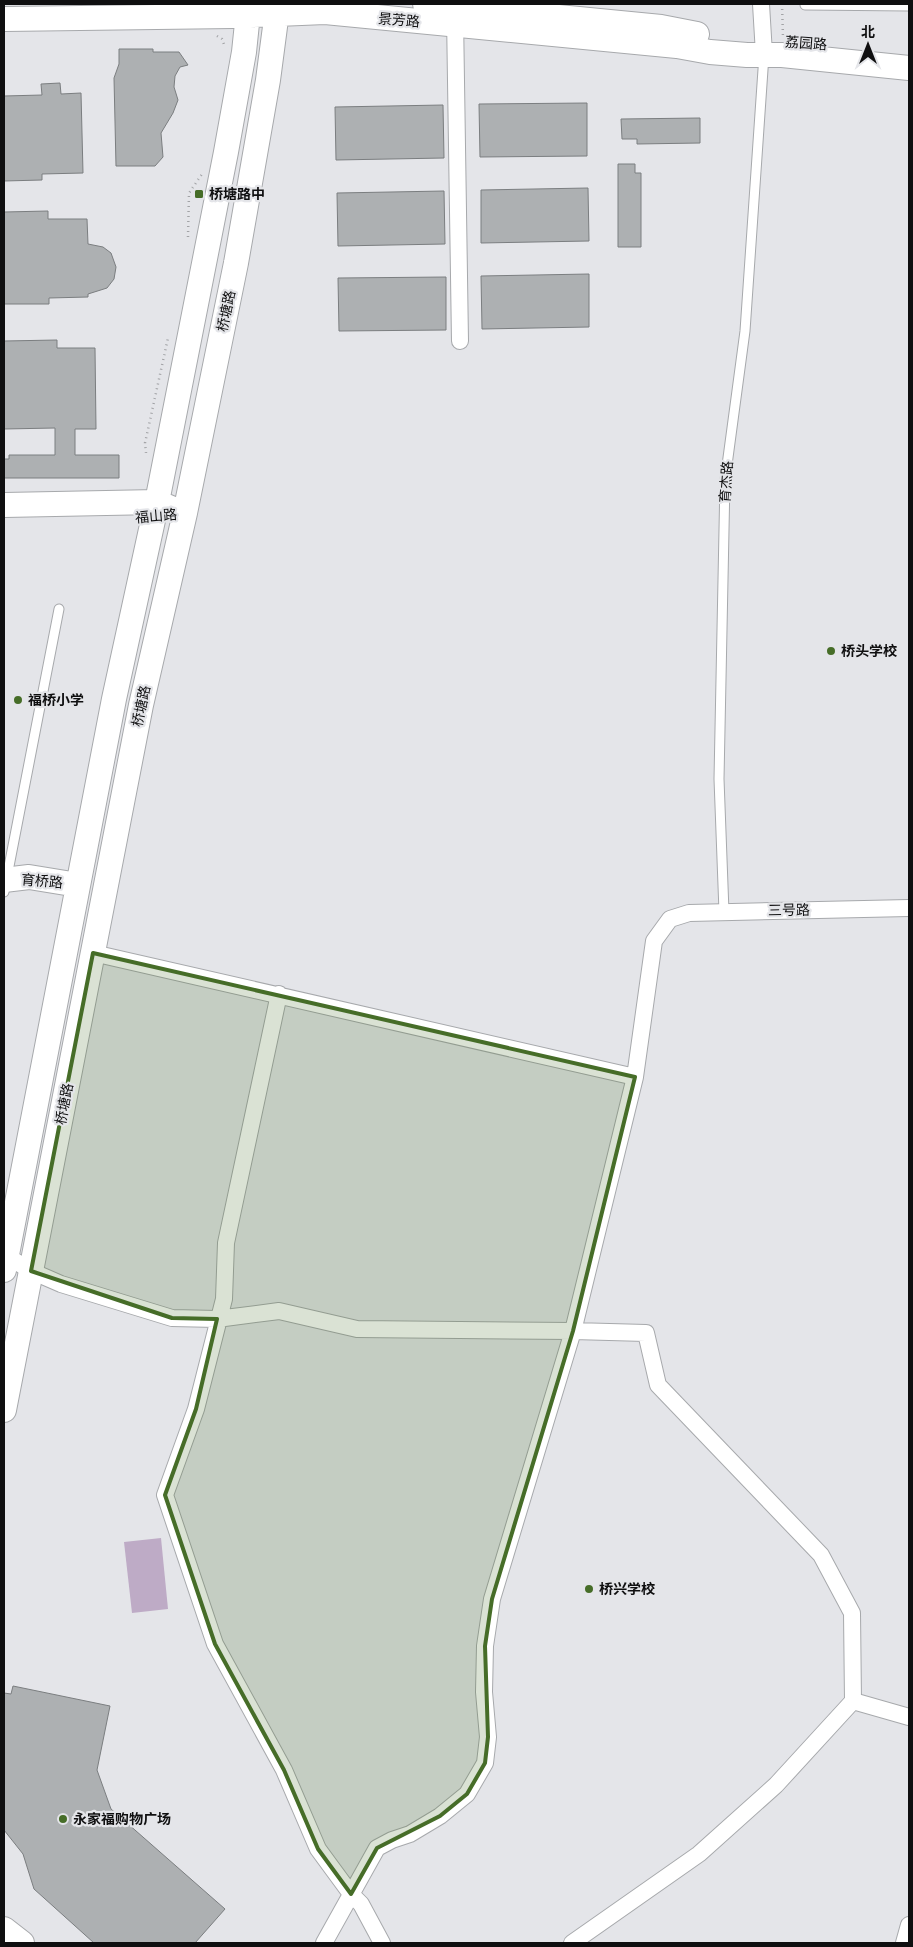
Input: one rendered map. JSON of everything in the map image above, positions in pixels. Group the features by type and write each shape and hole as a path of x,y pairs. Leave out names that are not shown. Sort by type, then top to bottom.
{"street":[{"name":"景芳路","path":"425,4 455,12 710,52 770,45"},
{"path":"761,4 770,45"},
{"name":"景芳路","path":"4,19 248,9 324,12 455,12"},
{"name":"桥塘路","path":"5,1260 114,699 155,509 226,152 244,52 248,9"},
{"name":"桥塘路","path":"4,1410 141,705 184,513 236,263 268,80 278,9"},
{"path":"455,12 460,341"},
{"name":"荔园路","path":"770,45 909,52"},
{"name":"荔园路","path":"770,45 909,68"},
{"name":"福山路","path":"4,505 155,509 184,513"},
{"name":"福山路","path":"4,520 155,509"},
{"name":"育桥路","path":"4,882 28,877 78,885"},
{"name":"三号路","path":"636,1077 654,941 670,919 689,913 909,908"},
{"path":"93,952 636,1077 572,1331 492,1599 485,1646 484,1692 488,1737 485,1764 467,1794 440,1816 410,1834 392,1840 377,1848 324,1943"},
{"path":"279,994 226,1243 224,1299 196,1409 165,1495 215,1644 284,1770 318,1850 351,1894 361,1904 382,1943"},
{"path":"5,1260 61,1284 172,1318 218,1320 279,1311 357,1329 646,1333 658,1385 821,1555 852,1612 853,1701 776,1785 699,1854 572,1943"},
{"path":"853,1701 909,1718"},
{"path":"904,1943 909,1925"},
{"path":"4,1929 22,1943"}],"lane":[{"path":"805,5 909,6"},
{"name":"育杰路","path":"724,912 719,779 724,480 745,331 770,45"},
{"path":"4,882 59,609"}],"path":[{"path":"770,45 782,4"},
{"path":"211,33 222,39 227,53"},
{"path":"188,238 189,193 202,173"},
{"path":"147,461 145,444 170,331"}],"highlighted area":[{"path":"93,953 635,1077 573,1331 492,1599 485,1646 488,1737 485,1763 467,1794 440,1816 377,1848 351,1894 318,1849 284,1770 215,1644 165,1495 196,1409 217,1319 172,1318 31,1271"}],"shaded area":[{"path":"161,1538 168,1609 132,1613 124,1542"}],"building":[{"path":"119,49 153,49 153,52 179,52 188,65 180,67 175,76 174,87 178,100 173,113 161,133 163,157 155,166 116,166 114,78 119,64"},
{"path":"60,83 61,94 81,93 83,173 42,174 42,180 4,181 4,96 42,95 41,84"},
{"path":"587,103 587,156 480,157 479,104"},
{"path":"443,105 444,158 336,160 335,107"},
{"path":"700,118 700,143 637,144 637,139 622,139 621,119"},
{"path":"618,164 635,164 635,173 641,173 641,247 618,247"},
{"path":"588,188 589,241 481,243 481,190"},
{"path":"444,191 445,244 338,246 337,193"},
{"path":"48,211 48,219 87,219 88,244 103,247 111,253 116,267 114,279 107,288 88,294 88,297 49,298 49,304 4,304 4,212"},
{"path":"589,274 589,327 482,329 481,276"},
{"path":"446,277 446,330 339,331 338,278"},
{"path":"57,340 57,348 95,348 96,429 75,429 75,455 119,455 119,478 4,478 4,459 9,459 9,455 55,455 55,428 4,429 4,341"},
{"name":"永家福购物广场","path":"13,1686 110,1706 97,1770 111,1809 225,1909 195,1943 94,1943 34,1889 23,1854 4,1830 4,1693 11,1694"}],"place":[{"name":"桥塘路中","path":"199,194"},
{"name":"桥头学校","path":"831,651"},
{"name":"福桥小学","path":"18,700"},
{"name":"桥兴学校","path":"589,1589"},
{"name":"永家福购物广场","path":"63,1819"}]}
